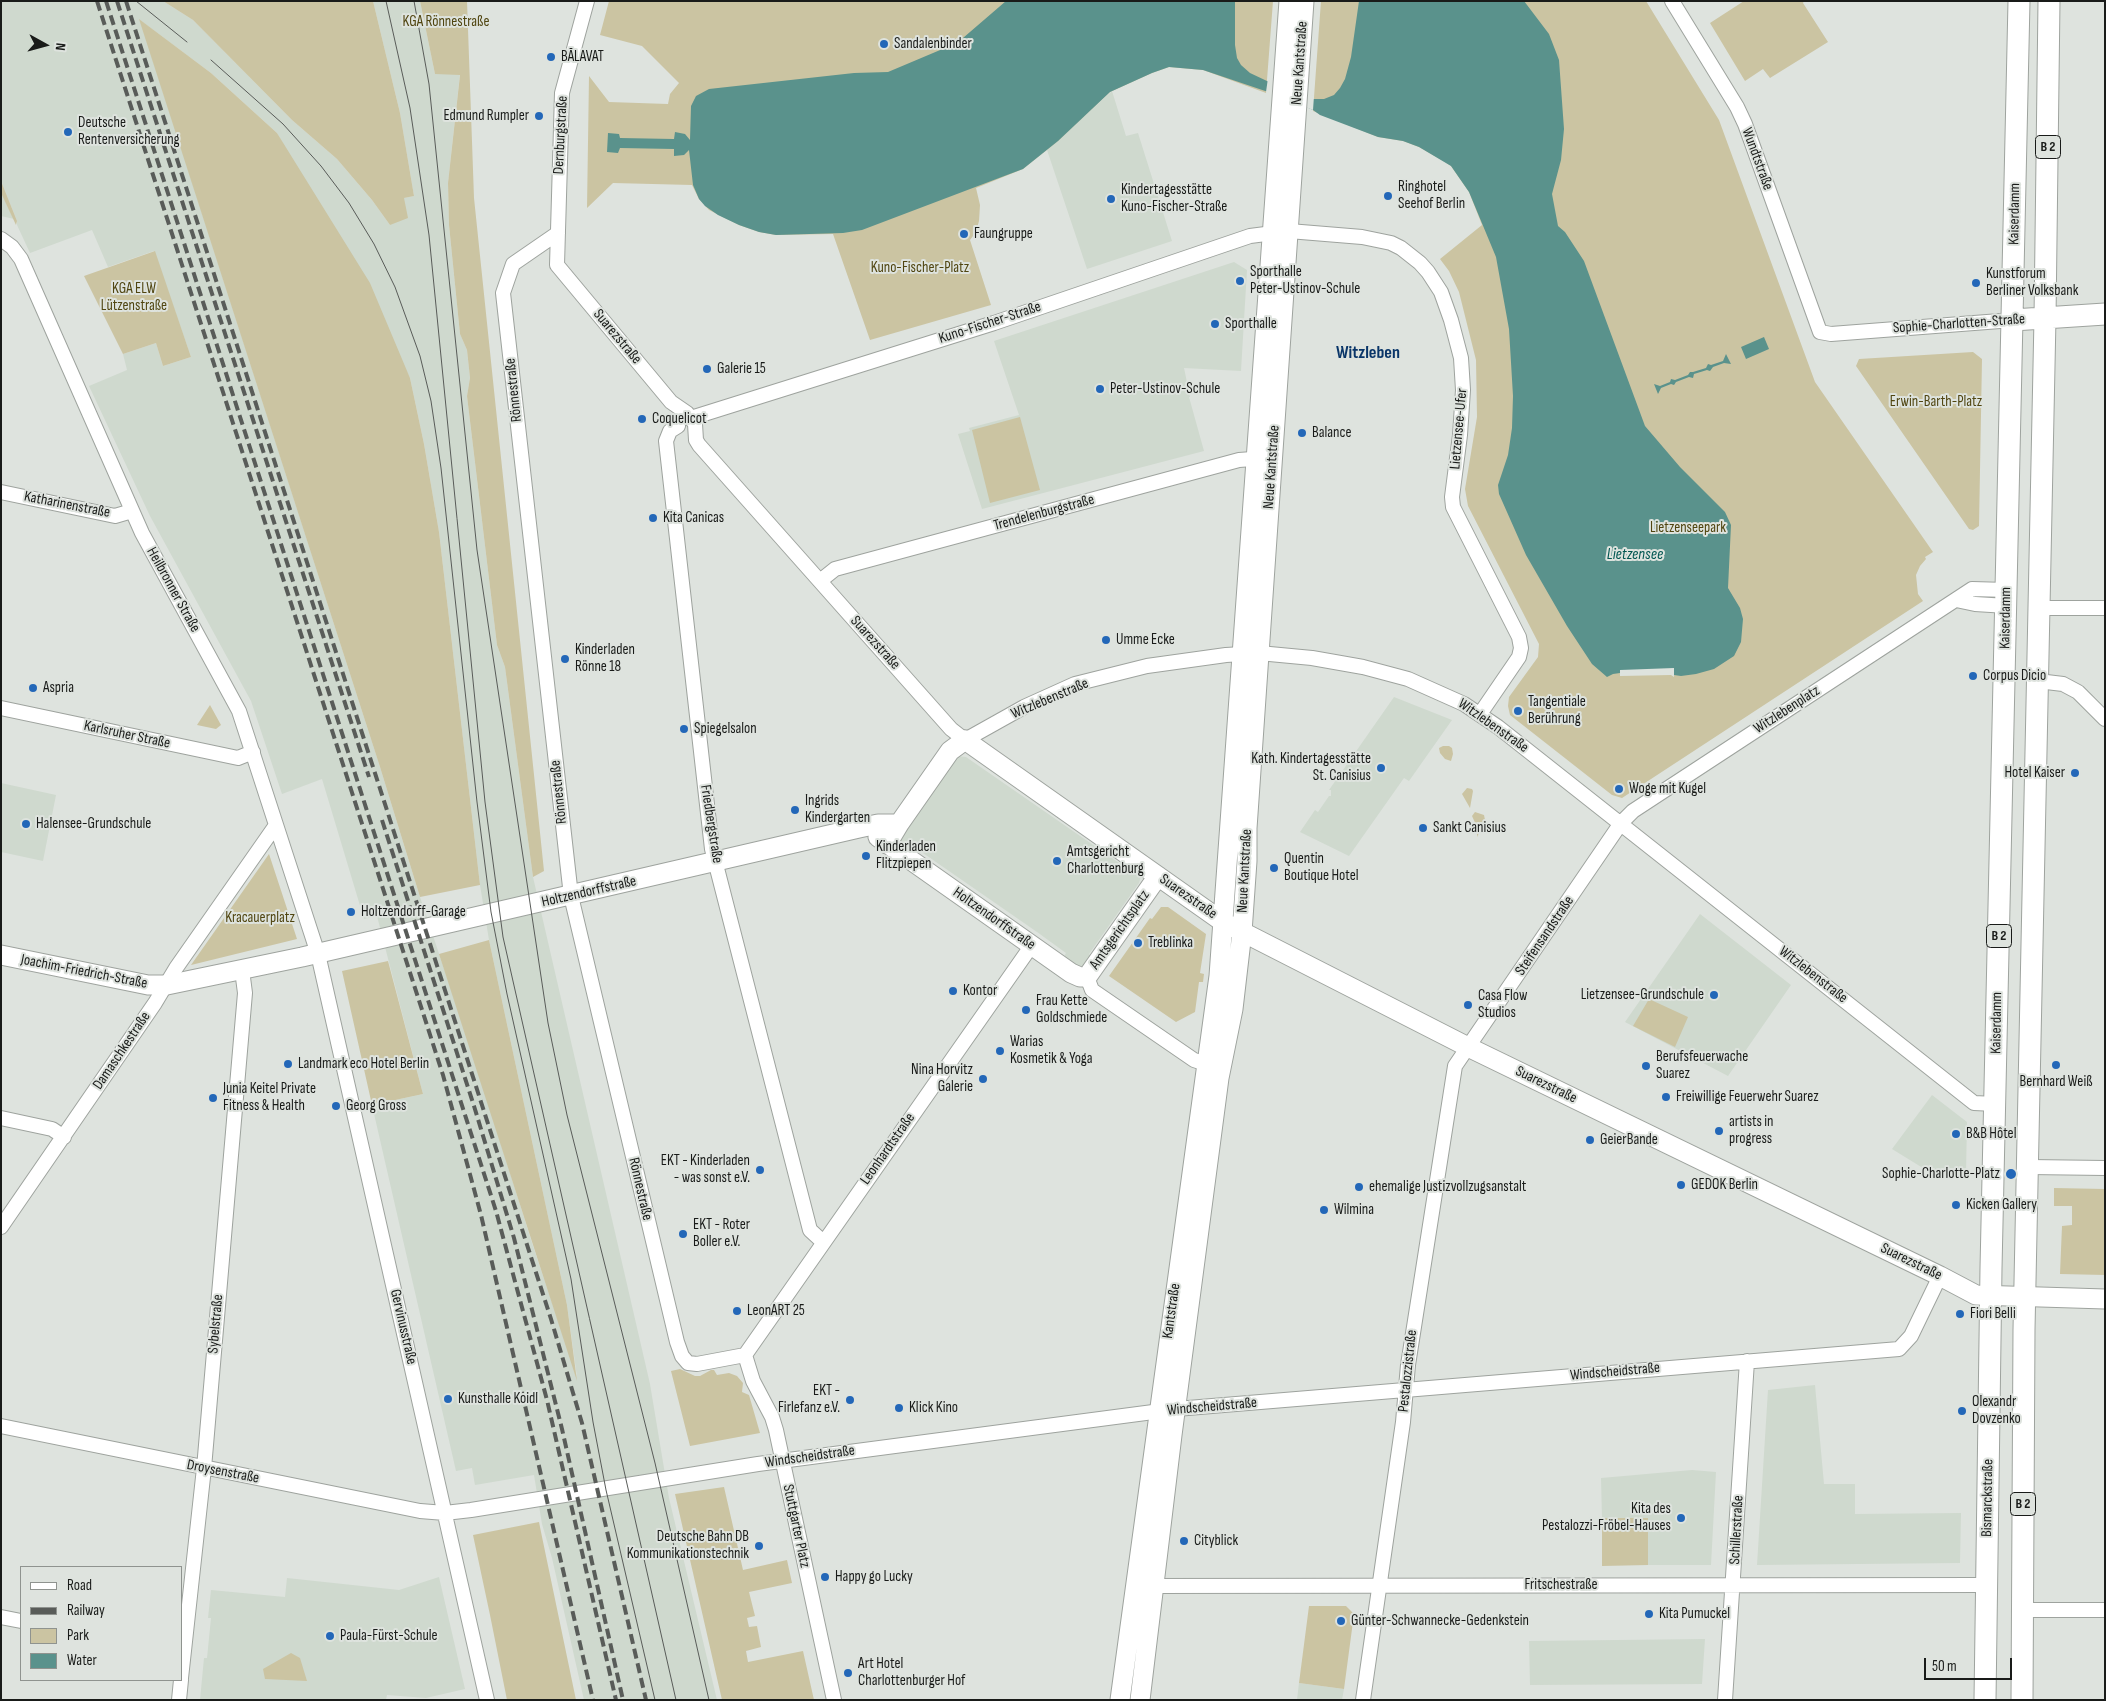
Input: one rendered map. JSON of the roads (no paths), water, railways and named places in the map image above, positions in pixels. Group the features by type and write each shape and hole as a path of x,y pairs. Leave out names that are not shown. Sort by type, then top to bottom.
{"main road":[{"name":"Kaiserdamm","path":"1991,1296 2019,1"},
{"name":"B 2","path":"2022,1700 2025,1297 2045,318 2049,1"},
{"name":"Sophie-Charlotten-Straße","path":"2013,320 2105,314"},
{"path":"2012,357 2044,357"},
{"name":"Bismarckstraße","path":"1985,1700 1991,1296"}],"street":[{"name":"Dernburgstraße","path":"558,237 562,93 587,1"},
{"name":"Neue Kantstraße","path":"1223,922 1251,653 1265,458 1292,64 1289,1"},
{"name":"Neue Kantstraße","path":"1292,64 1304,1"},
{"name":"Wundtstraße","path":"1672,1 1745,124 1817,328"},
{"name":"Kuno-Fischer-Straße","path":"691,418 984,326 1250,236 1281,232"},
{"name":"Lietzensee-Ufer","path":"1281,232 1362,237 1392,243 1424,267 1435,282 1445,303 1456,338 1463,376 1460,435 1452,497 1453,507 1519,637 1521,648 1519,657 1480,714"},
{"name":"Suarezstraße","path":"558,237 557,266 671,402 684,410 691,418 694,424 696,440 699,444 947,724 965,740 1223,922 1468,1047 1976,1295 2105,1299"},
{"name":"Rönnestraße","path":"558,237 514,264 503,293 571,896 677,1342 682,1356 688,1364 697,1364 745,1355"},
{"name":"Heilbronner Straße","path":"1,239 12,247 21,259 132,511 239,711 318,954"},
{"name":"Sophie-Charlotten-Straße","path":"1817,328 1820,332 1831,334 2013,320"},
{"name":"Friedbergstraße","path":"678,426 670,431 666,441 712,849 810,1230 823,1242"},
{"name":"Trendelenburgstraße","path":"820,581 835,569 1239,460 1265,458"},
{"name":"Katharinenstraße","path":"1,492 114,516 132,511"},
{"name":"Witzlebenplatz","path":"1621,824 1633,811 1956,600 1975,604 2007,598"},
{"path":"2039,608 2105,608"},
{"name":"Neue Kantstraße","path":"1242,932 1247,861 1251,653"},
{"name":"Witzlebenstraße","path":"887,844 950,751 965,740 1024,707 1075,684 1148,666 1251,653 1312,658 1363,667 1408,680 1443,693 1480,714 1974,1103 1995,1104"},
{"path":"2038,681 2063,684 2078,692 2105,720"},
{"name":"Karlsruher Straße","path":"1,708 238,758 253,752"},
{"name":"Holtzendorffstraße","path":"318,954 859,828 878,824 899,824"},
{"name":"Steifensandstraße","path":"1468,1047 1621,824"},
{"name":"Damaschkestraße","path":"1,1227 168,985 176,968 276,825"},
{"name":"Holtzendorffstraße","path":"859,828 872,833 1071,973 1083,977 1092,990 1194,1060 1206,1064"},
{"name":"Amtsgerichtsplatz","path":"1083,977 1158,876"},
{"name":"Kantstraße","path":"1168,1411 1206,1064 1219,976 1223,922"},
{"name":"Kantstraße","path":"1120,1700 1144,1586 1168,1411 1222,1060 1233,1009 1242,932"},
{"name":"Leonhardtstraße","path":"745,1355 1032,945"},
{"path":"168,985 318,954"},
{"name":"Gervinusstraße","path":"318,954 487,1700"},
{"name":"Joachim-Friedrich-Straße","path":"1,955 138,983 168,985"},
{"name":"Sybelstraße","path":"182,1664 204,1468 246,988 242,970"},
{"name":"Pestalozzistraße","path":"1363,1700 1403,1422 1405,1389 1415,1314 1455,1066 1468,1047"},
{"path":"1,1118 47,1127 64,1137"},
{"path":"2029,1167 2105,1168"},
{"name":"Windscheidstraße","path":"445,1513 782,1461 1168,1411 1405,1389 1899,1349 1911,1336 1940,1276"},
{"name":"Stuttgarter Platz","path":"745,1355 753,1381 772,1416 834,1700"},
{"name":"Schillerstraße","path":"1725,1700 1747,1361"},
{"name":"Droysenstraße","path":"1,1426 428,1512 445,1513"},
{"name":"Fritschestraße","path":"1144,1586 1987,1584"},
{"name":"Kantstraße","path":"1140,1700 1144,1586"},
{"path":"2023,1610 2105,1610"},
{"path":"1,1617 20,1621"},
{"name":"Sybelstraße","path":"179,1700 181,1681"}],"water":[{"name":"Lietzensee","path":"1006,1 1235,1 1235,45 1237,58 1241,65 1250,73 1267,81 1313,99 1324,99 1334,95 1345,79 1351,57 1359,1 1524,1 1549,34 1559,60 1564,129 1561,160 1552,194 1558,226 1565,232 1584,261 1645,426 1680,467 1725,512 1731,525 1728,588 1740,608 1743,619 1741,642 1734,656 1714,669 1696,674 1681,676 1674,675 1673,673 1620,673 1607,677 1592,664 1567,626 1526,555 1499,494 1498,485 1508,455 1512,428 1513,396 1509,329 1496,257 1469,192 1451,166 1419,147 1403,141 1378,137 1320,115 1283,97 1203,70 1169,67 1110,92 1058,141 1023,169 862,230 843,233 776,235 759,232 739,225 718,215 705,206 699,199 693,185 689,150 684,155 674,156 674,149 620,148 618,153 607,152 608,133 619,134 620,138 674,139 675,132 685,134 690,140 691,106 696,96 709,89 854,73 888,72 952,45 963,38"},
{"path":"1764,337 1769,349 1746,359 1741,347"},
{"path":"1726,354 1731,364 1724,363 1713,367 1710,371 1707,370 1694,374 1693,378 1689,377 1676,382 1674,385 1671,384 1661,388 1658,394 1654,384 1660,386 1670,382 1671,379 1675,380 1688,375 1690,372 1706,368 1708,364 1711,365 1723,361"}],"tram line":[{"path":"136,1 187,42"},
{"path":"386,1 410,108 429,235 485,802 503,937 676,1700"},
{"path":"414,1 429,84 477,550 548,1023 567,1115 655,1463 709,1700"},
{"path":"211,60 283,124 321,166 349,203 374,244 395,287 420,356 431,401 441,468 477,802 491,912 507,994 571,1279 593,1422 606,1490 655,1700"}],"railway":[{"path":"97,1 443,1075 481,1215 593,1700"},
{"path":"106,1 496,1211 547,1400 616,1700"},
{"path":"117,1 369,777"},
{"path":"126,1 551,1319 582,1423 646,1700"},
{"path":"382,820 474,1106 514,1238 562,1429 623,1700"}],"place":[{"name":"Sandalenbinder","path":"884,44"},
{"name":"BĀLAVAT","path":"551,57"},
{"name":"Edmund Rumpler","path":"539,116"},
{"name":"Deutsche Rentenversicherung","path":"68,132"},
{"name":"Ringhotel Seehof Berlin","path":"1388,196"},
{"name":"Kindertagesstätte Kuno-Fischer-Straße","path":"1111,199"},
{"name":"Faungruppe","path":"964,234"},
{"name":"Sporthalle Peter-Ustinov-Schule","path":"1240,281"},
{"name":"Kunstforum Berliner Volksbank","path":"1976,283"},
{"name":"Sporthalle","path":"1215,324"},
{"name":"Galerie 15","path":"707,369"},
{"name":"Peter-Ustinov-Schule","path":"1100,389"},
{"name":"Coquelicot","path":"642,419"},
{"name":"Balance","path":"1302,433"},
{"name":"Kita Canicas","path":"653,518"},
{"name":"Umme Ecke","path":"1106,640"},
{"name":"Kinderladen Rönne 18","path":"565,659"},
{"name":"Corpus Dicio","path":"1973,676"},
{"name":"Aspria","path":"33,688"},
{"name":"Tangentiale Berührung","path":"1518,711"},
{"name":"Spiegelsalon","path":"684,729"},
{"name":"Kath. Kindertagesstätte St. Canisius","path":"1381,768"},
{"name":"Hotel Kaiser","path":"2075,773"},
{"name":"Woge mit Kugel","path":"1619,789"},
{"name":"Ingrids Kindergarten","path":"795,810"},
{"name":"Halensee-Grundschule","path":"26,824"},
{"name":"Sankt Canisius","path":"1423,828"},
{"name":"Kinderladen Flitzpiepen","path":"866,856"},
{"name":"Amtsgericht Charlottenburg","path":"1057,861"},
{"name":"Quentin Boutique Hotel","path":"1274,868"},
{"name":"Holtzendorff-Garage","path":"351,912"},
{"name":"Treblinka","path":"1138,943"},
{"name":"Kontor","path":"953,991"},
{"name":"Lietzensee-Grundschule","path":"1714,995"},
{"name":"Casa Flow Studios","path":"1468,1005"},
{"name":"Frau Kette Goldschmiede","path":"1026,1010"},
{"name":"Warias Kosmetik & Yoga","path":"1000,1051"},
{"name":"Landmark eco Hotel Berlin","path":"288,1064"},
{"name":"Bernhard Weiß","path":"2056,1065"},
{"name":"Berufsfeuerwache Suarez","path":"1646,1066"},
{"name":"Nina Horvitz Galerie","path":"983,1079"},
{"name":"Freiwillige Feuerwehr Suarez","path":"1666,1097"},
{"name":"Junia Keitel Private Fitness & Health","path":"213,1098"},
{"name":"Georg Gross","path":"336,1106"},
{"name":"artists in progress","path":"1719,1131"},
{"name":"B&B Hôtel","path":"1956,1134"},
{"name":"GeierBande","path":"1590,1140"},
{"name":"EKT - Kinderladen - was sonst e.V.","path":"760,1170"},
{"name":"Sophie-Charlotte-Platz","path":"2011,1174"},
{"name":"GEDOK Berlin","path":"1681,1185"},
{"name":"ehemalige Justizvollzugsanstalt","path":"1359,1187"},
{"name":"Kicken Gallery","path":"1956,1205"},
{"name":"Wilmina","path":"1324,1210"},
{"name":"EKT - Roter Boller e.V.","path":"683,1234"},
{"name":"LeonART 25","path":"737,1311"},
{"name":"Fiori Belli","path":"1960,1314"},
{"name":"Kunsthalle Koidl","path":"448,1399"},
{"name":"EKT - Firlefanz e.V.","path":"850,1400"},
{"name":"Klick Kino","path":"899,1408"},
{"name":"Olexandr Dovzenko","path":"1962,1411"},
{"name":"Kita des Pestalozzi-Fröbel-Hauses","path":"1681,1518"},
{"name":"Cityblick","path":"1184,1541"},
{"name":"Deutsche Bahn DB Kommunikationstechnik","path":"759,1546"},
{"name":"Happy go Lucky","path":"825,1577"},
{"name":"Kita Pumuckel","path":"1649,1614"},
{"name":"Günter-Schwannecke-Gedenkstein","path":"1341,1621"},
{"name":"Paula-Fürst-Schule","path":"330,1636"},
{"name":"Art Hotel Charlottenburger Hof","path":"848,1673"}],"district":[{"name":"Witzleben","path":"1368,353"}],"park label":[{"name":"KGA Rönnestraße","path":"446,22"},
{"name":"Kuno-Fischer-Platz","path":"920,268"},
{"name":"KGA ELW Lützenstraße","path":"134,298"},
{"name":"Erwin-Barth-Platz","path":"1936,402"},
{"name":"Lietzenseepark","path":"1688,528"},
{"name":"Kracauerplatz","path":"260,918"}]}
